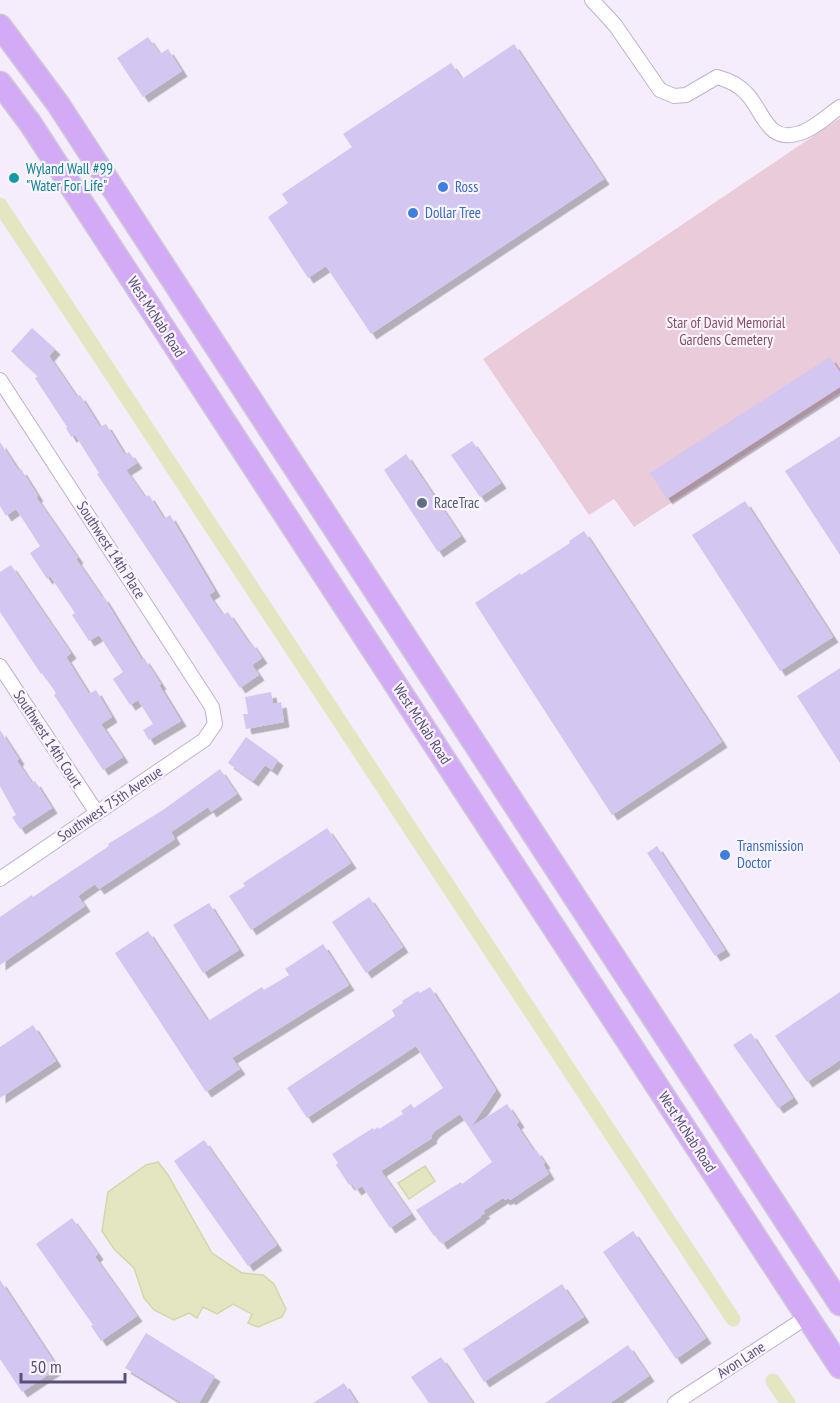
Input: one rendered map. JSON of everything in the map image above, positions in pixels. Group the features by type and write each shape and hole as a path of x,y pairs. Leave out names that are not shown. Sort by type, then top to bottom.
{"main road":[{"path":"0,26 58,104 840,1304"},
{"name":"West McNab Road","path":"0,83 30,123 840,1367"}],"street":[{"path":"592,0 615,25 660,90 674,96 686,95 717,77 727,80 747,93 770,129 784,136 802,133 840,107"},
{"name":"Southwest 14th Place","path":"0,380 213,707 215,724"},
{"name":"Southwest 14th Court","path":"0,666 97,813"},
{"name":"Southwest 75th Avenue","path":"0,879 204,740 215,724"},
{"name":"Avon Lane","path":"675,1403 807,1317"}],"green space":[{"name":"Star of David Memorial Gardens Cemetery","path":"840,118 840,393 634,527 614,499 589,515 483,359"}],"shaded area":[{"path":"158,1162 168,1175 212,1253 242,1273 263,1275 274,1284 286,1309 282,1317 258,1327 248,1323 252,1314 233,1304 217,1314 203,1307 197,1318 189,1313 174,1320 154,1310 144,1298 134,1268 114,1249 102,1231 108,1192 146,1165"},
{"path":"425,1166 435,1181 409,1199 398,1183"}],"building":[{"path":"148,37 160,54 168,49 182,71 143,97 117,58"},
{"name":"Ross","path":"514,44 604,179 371,334 326,266 308,278 268,217 288,203 282,194 352,147 343,134 451,63 462,79"},
{"path":"32,328 55,349 49,356 77,397 80,395 100,427 106,424 125,455 129,452 137,463 126,470 145,497 149,495 164,519 170,515 215,591 209,595 223,615 228,612 262,658 252,665 259,675 240,688 97,474 99,473 75,435 71,437 35,378 38,376 11,351"},
{"path":"830,357 840,372 840,387 667,499 650,473"},
{"path":"840,436 840,555 785,471"},
{"path":"472,441 501,483 480,497 451,455"},
{"path":"0,442 19,471 21,469 38,496 36,497 78,558 76,559 103,596 142,660 144,658 161,684 159,685 181,721 149,740 143,730 153,724 138,700 130,705 113,679 123,672 99,635 89,641 72,615 75,613 50,576 47,579 30,553 40,546 16,509 6,516 0,506"},
{"name":"RaceTrac","path":"406,454 461,536 438,552 384,470"},
{"path":"745,501 833,637 780,671 692,535"},
{"path":"584,531 722,742 612,815 475,603 570,543 569,541"},
{"path":"11,565 71,653 66,657 89,694 96,690 112,717 101,724 123,757 103,770 54,695 56,693 0,612 0,572"},
{"path":"840,668 840,763 797,696"},
{"path":"271,692 273,704 281,702 284,722 246,729 243,714 248,714 245,697"},
{"path":"0,730 19,759 17,761 32,783 35,781 52,808 20,829 12,817 16,815 0,786"},
{"path":"246,737 278,760 272,770 265,765 253,781 228,763"},
{"path":"220,769 237,794 211,812 208,807 171,832 175,839 99,889 95,884 78,896 85,906 0,965 0,917 163,810"},
{"path":"327,828 351,863 251,930 229,896 245,886 243,883"},
{"path":"657,846 725,950 715,956 647,853"},
{"path":"369,897 403,947 366,973 332,922"},
{"path":"209,903 239,950 203,973 173,925"},
{"path":"148,931 208,1021 262,987 264,990 289,975 285,969 323,944 349,985 232,1058 240,1069 206,1092 115,953"},
{"path":"430,987 496,1090 471,1127 507,1104 519,1122 516,1124 545,1163 543,1164 549,1174 510,1200 503,1198 483,1211 485,1213 481,1217 442,1244 416,1210 461,1182 462,1184 492,1162 460,1114 435,1131 432,1138 381,1171 411,1214 390,1228 362,1186 356,1190 352,1184 349,1185 332,1154 373,1128 374,1130 378,1127 379,1129 403,1114 401,1111 411,1104 414,1108 443,1088 416,1046 307,1118 287,1088 395,1016 392,1010 403,1003 402,1001"},
{"path":"840,992 840,1060 807,1082 775,1036"},
{"path":"33,1025 56,1061 0,1098 0,1047"},
{"path":"751,1033 793,1098 778,1108 733,1045"},
{"path":"204,1140 277,1245 248,1266 174,1161"},
{"path":"72,1218 98,1254 95,1257 137,1316 101,1341 91,1326 93,1325 36,1244"},
{"path":"633,1231 706,1338 676,1359 603,1252"},
{"path":"0,1280 58,1368 22,1392 0,1359"},
{"path":"562,1284 584,1317 484,1382 463,1349"},
{"path":"146,1333 215,1376 199,1403 182,1403 125,1368"},
{"path":"628,1345 649,1376 610,1403 545,1403"},
{"path":"441,1357 473,1403 429,1403 411,1377"},
{"path":"344,1383 357,1403 313,1403"}],"waterway":[{"path":"0,205 733,1319"},
{"path":"773,1381 788,1403"}],"place":[{"name":"Wyland Wall #99 \"Water For Life\"","path":"14,178"},
{"name":"Ross","path":"443,187"},
{"name":"Dollar Tree","path":"413,213"},
{"name":"RaceTrac","path":"422,503"},
{"name":"Transmission Doctor","path":"725,855"}]}
